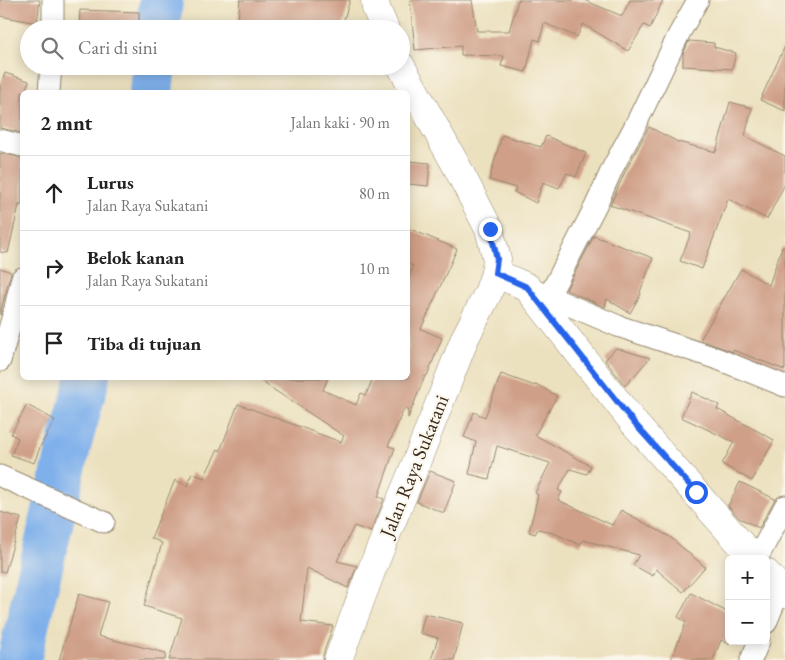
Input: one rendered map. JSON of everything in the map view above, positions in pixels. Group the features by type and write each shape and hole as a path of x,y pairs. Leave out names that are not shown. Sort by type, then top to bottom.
{"main road":[{"name":"Jalan Raya Sukatani","path":"338,660 372,569 465,338 488,293 495,273 497,259 490,229 406,75"},
{"path":"495,273 538,291 634,423 751,555"}],"street":[{"path":"53,0 53,20"},
{"path":"698,0 679,34 596,205 538,291 618,326 718,359 785,386"},
{"path":"49,90 50,75"},
{"path":"0,140 20,145"},
{"path":"0,361 20,288"},
{"path":"7,479 104,522"},
{"path":"757,555 785,506"},
{"path":"770,609 777,585"},
{"path":"751,660 757,645"}],"building":[{"path":"0,0 40,0 37,20 21,20 0,16"},
{"path":"240,0 350,0 344,20 238,20"},
{"path":"410,0 472,0 477,31 509,31 518,0 584,0 622,16 630,0 663,0 650,28 644,25 628,51 583,24 577,37 544,23 540,41 534,39 526,72 501,66 504,56 461,55 461,46 415,50"},
{"path":"80,10 139,12 139,20 79,20"},
{"path":"689,41 714,43 714,47 736,53 732,69 683,66 683,54"},
{"path":"785,46 785,111 760,100"},
{"path":"5,73 29,81 26,90 20,90 20,133 0,128 0,87"},
{"path":"730,102 752,108 745,136 785,156 785,184 767,219 728,199 702,269 680,261 691,233 610,205 649,127 678,142 716,152"},
{"path":"502,135 541,147 546,136 586,153 576,177 567,173 559,188 543,182 536,203 514,192 516,188 489,180"},
{"path":"0,153 20,158 20,205 8,253 0,252"},
{"path":"410,161 430,163 428,186 410,184"},
{"path":"410,229 457,249 421,329 442,338 408,418 408,410 404,409 388,446 395,448 378,497 384,499 371,532 354,526 337,561 357,566 348,588 307,568 301,622 333,626 323,660 169,660 182,618 144,606 162,543 151,538 175,480 187,486 192,473 204,478 218,449 220,451 238,404 341,442 344,436 259,380 327,380 323,390 356,405 361,393 366,395 372,380 410,380 410,274 413,266 410,265"},
{"path":"594,236 653,258 640,292 641,294 630,313 607,299 605,307 566,290"},
{"path":"782,247 785,247 785,370 733,350 733,352 700,340 741,269 769,285"},
{"path":"0,268 11,272 0,315"},
{"path":"616,348 650,358 625,386 605,360"},
{"path":"501,374 535,386 536,384 557,396 535,435 591,466 587,474 570,469 558,490 562,492 558,500 612,525 621,510 670,537 705,567 683,592 656,569 653,576 633,565 639,555 583,540 580,545 556,534 538,529 535,534 529,532 538,495 535,493 550,463 497,446 489,479 469,474 476,442 464,437 474,412 485,417"},
{"path":"692,392 719,405 717,409 774,440 752,481 722,464 734,442 681,417"},
{"path":"27,405 55,420 40,447 34,463 11,455 18,438 11,434"},
{"path":"430,471 456,481 444,513 417,502"},
{"path":"740,482 775,499 759,528 739,518 728,506"},
{"path":"0,512 21,518 5,572 0,571"},
{"path":"691,593 725,611 725,642 721,640 713,660 671,660 686,622 678,617"},
{"path":"79,594 108,602 98,636 166,653 165,660 59,660"},
{"path":"425,614 463,623 454,660 431,660 438,638 420,633"}],"waterway":[{"path":"159,20 161,0"},
{"path":"151,90 153,75"},
{"path":"19,660 70,443 87,380"}],"route":[{"path":"490,229 497,259 495,273 527,287 634,423 696,492"}]}
